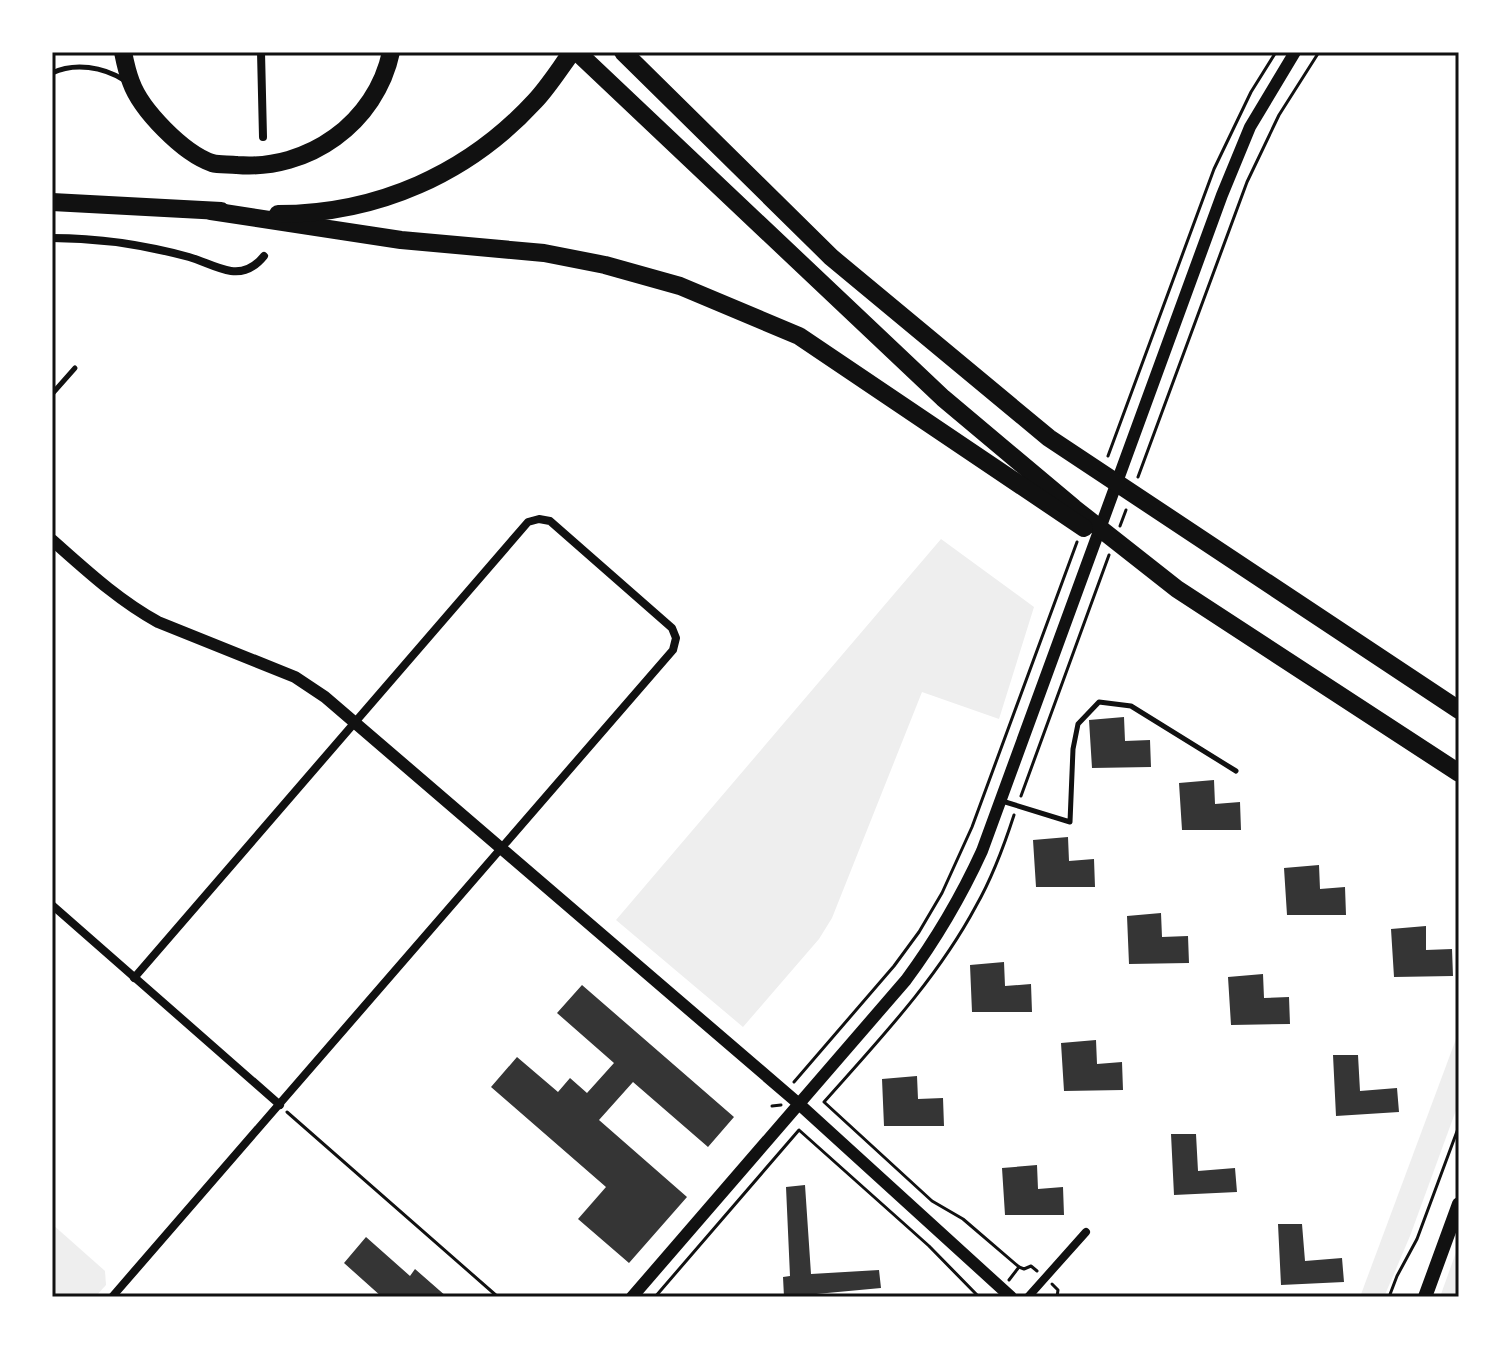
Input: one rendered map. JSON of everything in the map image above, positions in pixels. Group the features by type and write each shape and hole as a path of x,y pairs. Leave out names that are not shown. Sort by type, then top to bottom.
{"highway":[{"path":"123,52 132,84 151,114 176,141 212,163 253,166 292,161 339,135 372,98 384,77 391,52"},
{"path":"52,202 283,215 385,200 421,186 474,154 508,128 536,100 575,52 1070,513"},
{"path":"626,54 831,257 1049,438 1459,710"},
{"path":"211,211 401,240 544,253 605,265 680,286 799,336 1459,773"}],"main road":[{"path":"1425,1297 1459,1204"}],"street":[{"path":"261,52 263,137"},
{"path":"632,1297 906,980 939,935 970,877 1001,801 1222,195 1250,127 1295,52"},
{"path":"52,238 103,240 148,248 190,257 232,272 247,270 264,256"},
{"path":"112,1297 673,650 676,638 672,628 550,521 539,519 528,522 134,978"},
{"path":"52,540 118,598 138,611 295,677 325,697 799,1104 1011,1297"},
{"path":"52,905 280,1105"},
{"path":"1028,1297 1086,1232"}],"lane":[{"path":"52,73 67,66 109,70 132,84"},
{"path":"52,394 75,368"},
{"path":"1001,801 1070,822 1073,749 1078,724 1099,702 1131,706 1236,771"}],"path":[{"path":"1100,469 1214,169 1251,92 1276,52"},
{"path":"1137,480 1247,182 1279,115 1319,52"},
{"path":"1120,525 1126,510"},
{"path":"797,1078 894,966 942,893 972,827 1076,543"},
{"path":"1031,1266 1024,1269 1019,1267 963,1219 932,1201 824,1102 923,988 977,905 1011,823 1109,555"},
{"path":"280,1105 498,1297"},
{"path":"1389,1297 1417,1239 1459,1126"},
{"path":"655,1297 799,1130 929,1246 979,1297"},
{"path":"1057,1297 1058,1290"}],"shaded area":[{"path":"941,539 1034,607 999,719 922,692 832,918 819,939 743,1027 616,920"},
{"path":"1459,1031 1459,1102 1410,1236 1384,1297 1360,1297"},
{"path":"52,1224 105,1271 106,1285 95,1297 52,1297"},
{"path":"1459,1244 1459,1297 1440,1297"}],"building":[{"path":"1124,717 1125,741 1150,740 1151,767 1092,768 1089,720"},
{"path":"1214,780 1215,804 1240,802 1241,830 1182,830 1179,783"},
{"path":"1068,837 1069,861 1094,859 1095,887 1036,887 1033,840"},
{"path":"1319,865 1320,889 1345,887 1346,915 1287,915 1284,868"},
{"path":"1161,913 1162,937 1188,936 1189,963 1129,964 1127,916"},
{"path":"1426,926 1426,950 1452,949 1453,976 1394,977 1391,929"},
{"path":"1004,962 1005,986 1031,984 1032,1012 972,1012 970,965"},
{"path":"1263,974 1264,998 1289,997 1290,1024 1231,1025 1228,977"},
{"path":"582,985 734,1117 708,1147 633,1082 599,1120 687,1197 629,1263 578,1219 606,1187 491,1087 517,1057 558,1092 570,1078 587,1093 614,1063 557,1013"},
{"path":"1096,1040 1097,1064 1122,1062 1123,1090 1064,1091 1061,1043"},
{"path":"1333,1055 1358,1055 1360,1091 1397,1088 1399,1112 1336,1116"},
{"path":"917,1076 918,1099 943,1098 944,1126 884,1126 882,1079"},
{"path":"1171,1134 1196,1134 1198,1171 1235,1168 1237,1192 1174,1195"},
{"path":"1037,1165 1038,1189 1063,1187 1064,1215 1005,1215 1002,1168"},
{"path":"805,1185 811,1274 879,1270 881,1288 784,1297 783,1277 790,1276 786,1187"},
{"path":"1278,1224 1302,1224 1305,1261 1342,1258 1344,1282 1281,1285"},
{"path":"366,1237 410,1276 415,1269 447,1297 382,1297 344,1263"}]}
